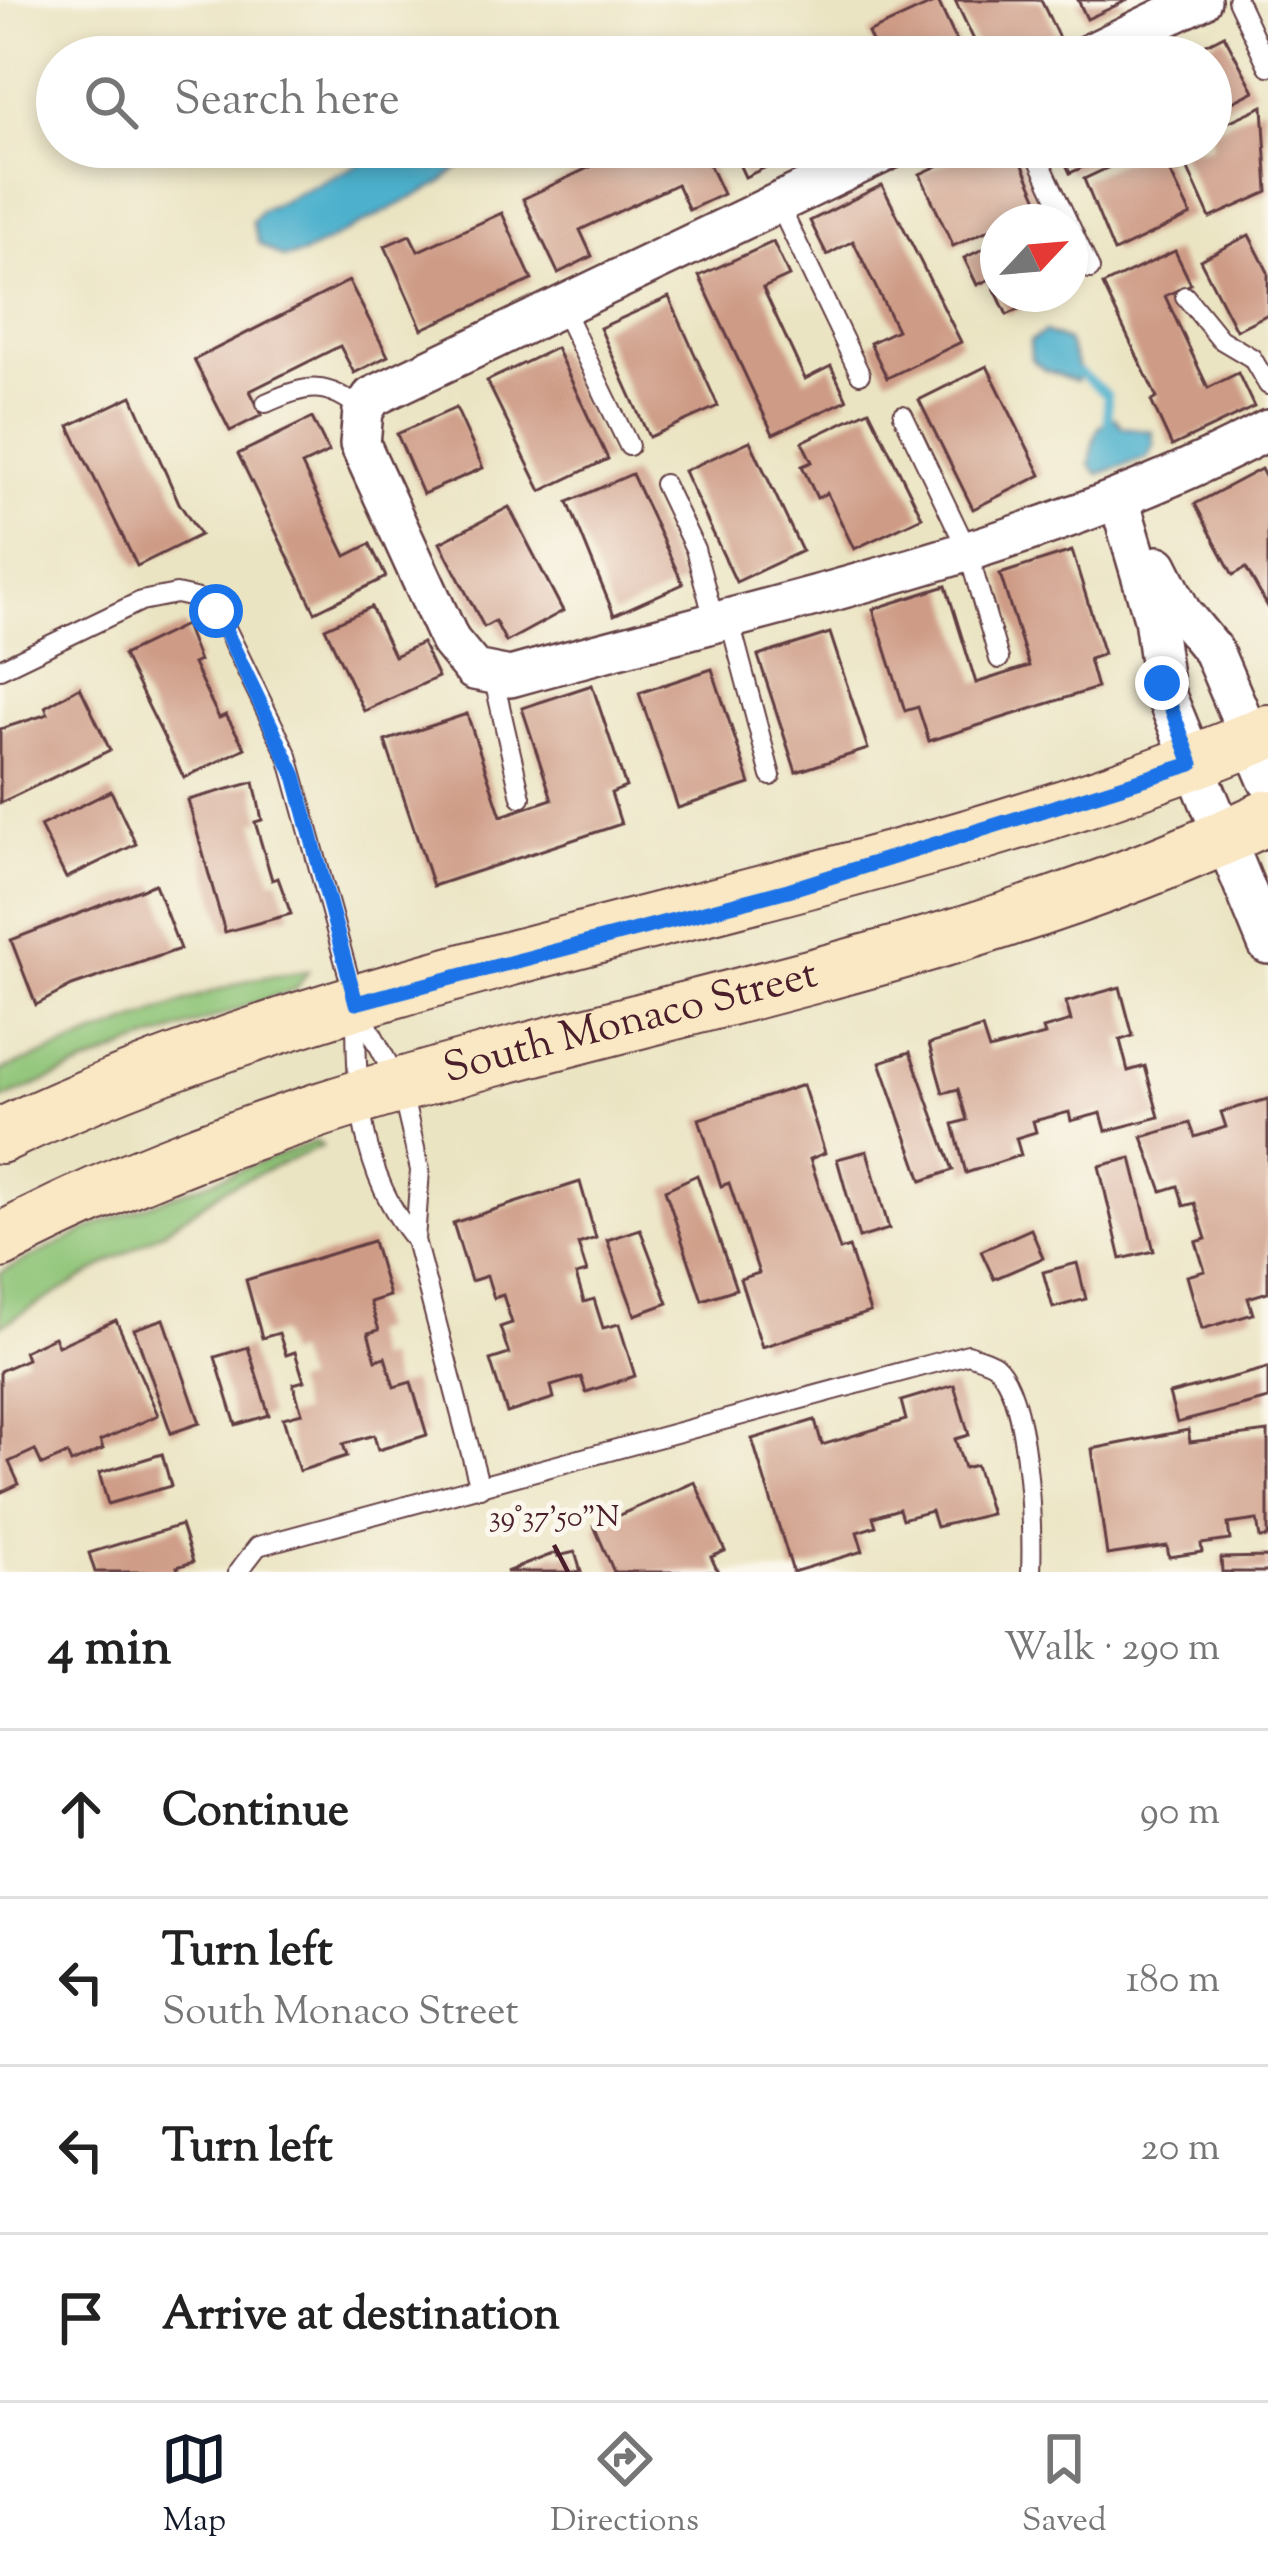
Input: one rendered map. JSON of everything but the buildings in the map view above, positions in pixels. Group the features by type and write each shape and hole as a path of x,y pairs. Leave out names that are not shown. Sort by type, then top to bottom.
{"main road":[{"path":"0,1136 140,1074 356,1003 808,885 1192,764 1262,750"},
{"name":"South Monaco Street","path":"0,1241 125,1182 378,1094 1018,915 1246,828"}],"street":[{"path":"1126,36 1202,0"},
{"path":"851,168 386,388 363,411 360,444 450,641 474,670 510,677 967,549 1120,500 1268,430"},
{"path":"1120,500 1137,546 1164,691 1192,764 1246,828 1268,944"},
{"path":"1137,546 1158,566 1181,612 1214,651 1262,750"}],"lane":[{"path":"1237,0 1268,66"},
{"path":"1043,168 1060,204"},
{"path":"778,203 860,374"},
{"path":"1088,265 1090,269"},
{"path":"1185,296 1220,339 1252,358 1268,385"},
{"path":"562,305 629,446"},
{"path":"266,404 316,385 334,389 363,411"},
{"path":"903,415 967,549 999,659"},
{"path":"664,484 721,618 771,776"},
{"path":"0,669 152,597 188,596 216,611 295,776 378,1094 384,1192 415,1240 480,1488"},
{"path":"493,676 521,797"},
{"path":"356,1003 378,1094 420,1170 415,1240"},
{"path":"238,1572 258,1546 968,1354 994,1365 1014,1398 1028,1491 1031,1572"}],"green space":[{"path":"308,971 296,989 131,1046 0,1100 0,1071 199,996 252,979"},
{"path":"316,1141 322,1146 224,1189 165,1230 0,1326 0,1273 104,1222"}],"water":[{"path":"351,168 458,168 441,183 301,255 283,258 259,244 252,222 261,211"},
{"path":"1045,332 1067,341 1080,373 1076,381 1045,370 1031,359 1030,341"},
{"path":"1115,418 1122,427 1152,431 1154,446 1147,458 1098,474 1090,465 1095,436 1101,425"}],"waterway":[{"path":"1080,373 1107,395 1108,420"}],"route":[{"path":"216,611 295,776 356,1003 929,850 1192,764 1162,683"}]}
